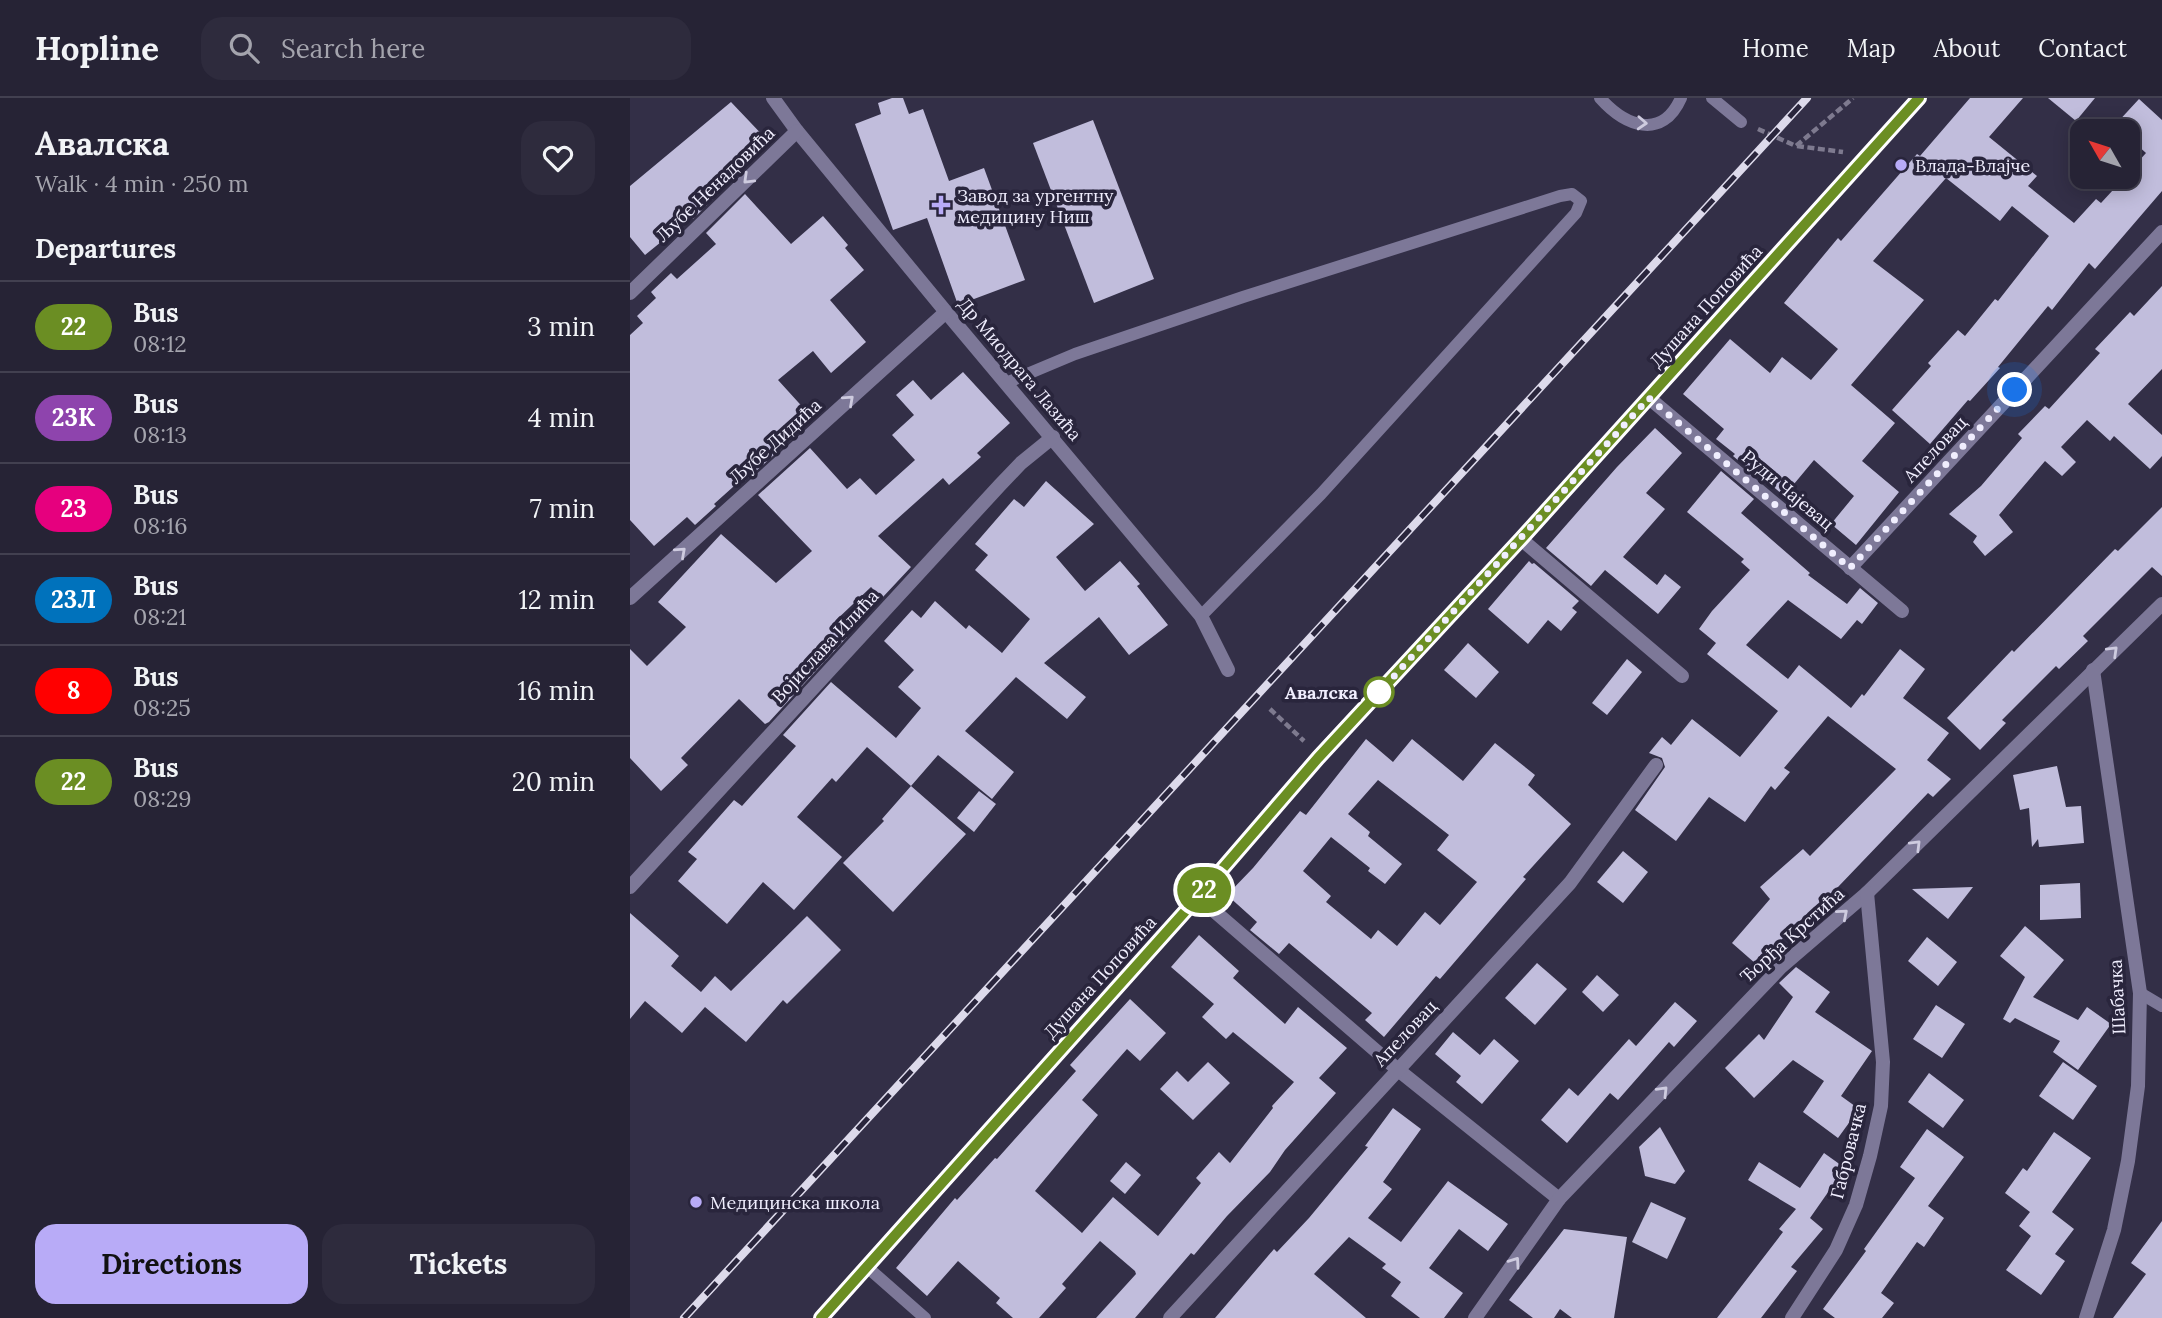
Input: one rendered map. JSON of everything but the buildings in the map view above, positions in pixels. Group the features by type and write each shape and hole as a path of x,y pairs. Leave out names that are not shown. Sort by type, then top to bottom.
{"street":[{"name":"Др Миодрага Лазића","path":"773,98 946,312 1201,616 1228,670"},
{"name":"Душана Поповића","path":"821,1318 1198,897 1318,758 1521,539 1919,98"},
{"name":"Љубе Ненадовића","path":"630,293 797,131"},
{"name":"Апеловац","path":"1850,568 2162,232"},
{"name":"Љубе Дидића","path":"630,598 946,312"},
{"name":"Руди Чајевац","path":"1649,398 1902,611"},
{"name":"Војислава Илића","path":"630,887 999,485 1053,437"},
{"path":"1521,539 1682,676"},
{"name":"Ђорђа Крстића","path":"1475,1318 1559,1199 1781,967 1867,893 2162,604"},
{"name":"Шабачка","path":"2086,1318 2114,1230 2128,1161 2138,1086 2140,993 2093,670"},
{"name":"Апеловац","path":"1170,1318 1570,883 1656,765"},
{"name":"Габровачка","path":"1793,1318 1836,1250 1856,1205 1881,1106 1883,1062 1867,893"},
{"path":"1198,897 1397,1069 1559,1199"}],"lane":[{"path":"1600,98 1623,119 1643,125 1668,118 1681,98"},
{"path":"1712,98 1741,122"},
{"path":"1006,383 1075,354 1243,297 1567,194 1581,201 1568,222 1321,494 1201,616"},
{"path":"2140,993 2162,1006"},
{"path":"867,1267 925,1318"}],"path":[{"path":"1796,146 1853,98"},
{"path":"1741,122 1796,146 1844,152"},
{"path":"1270,709 1304,741"}],"railway":[{"path":"684,1318 1807,98"}],"bus line":[{"name":"22","path":"821,1318 1198,897 1318,758 1521,539 1919,98"}],"place":[{"name":"Влада-Влајче","path":"1901,165"},
{"name":"Завод за ургентну медицину Ниш","path":"941,205"},
{"name":"Авалска","path":"1379,692"},
{"name":"Медицинска школа","path":"696,1202"}],"route":[{"path":"1379,692 1374,698 1649,398 1850,568 2015,390"}]}
